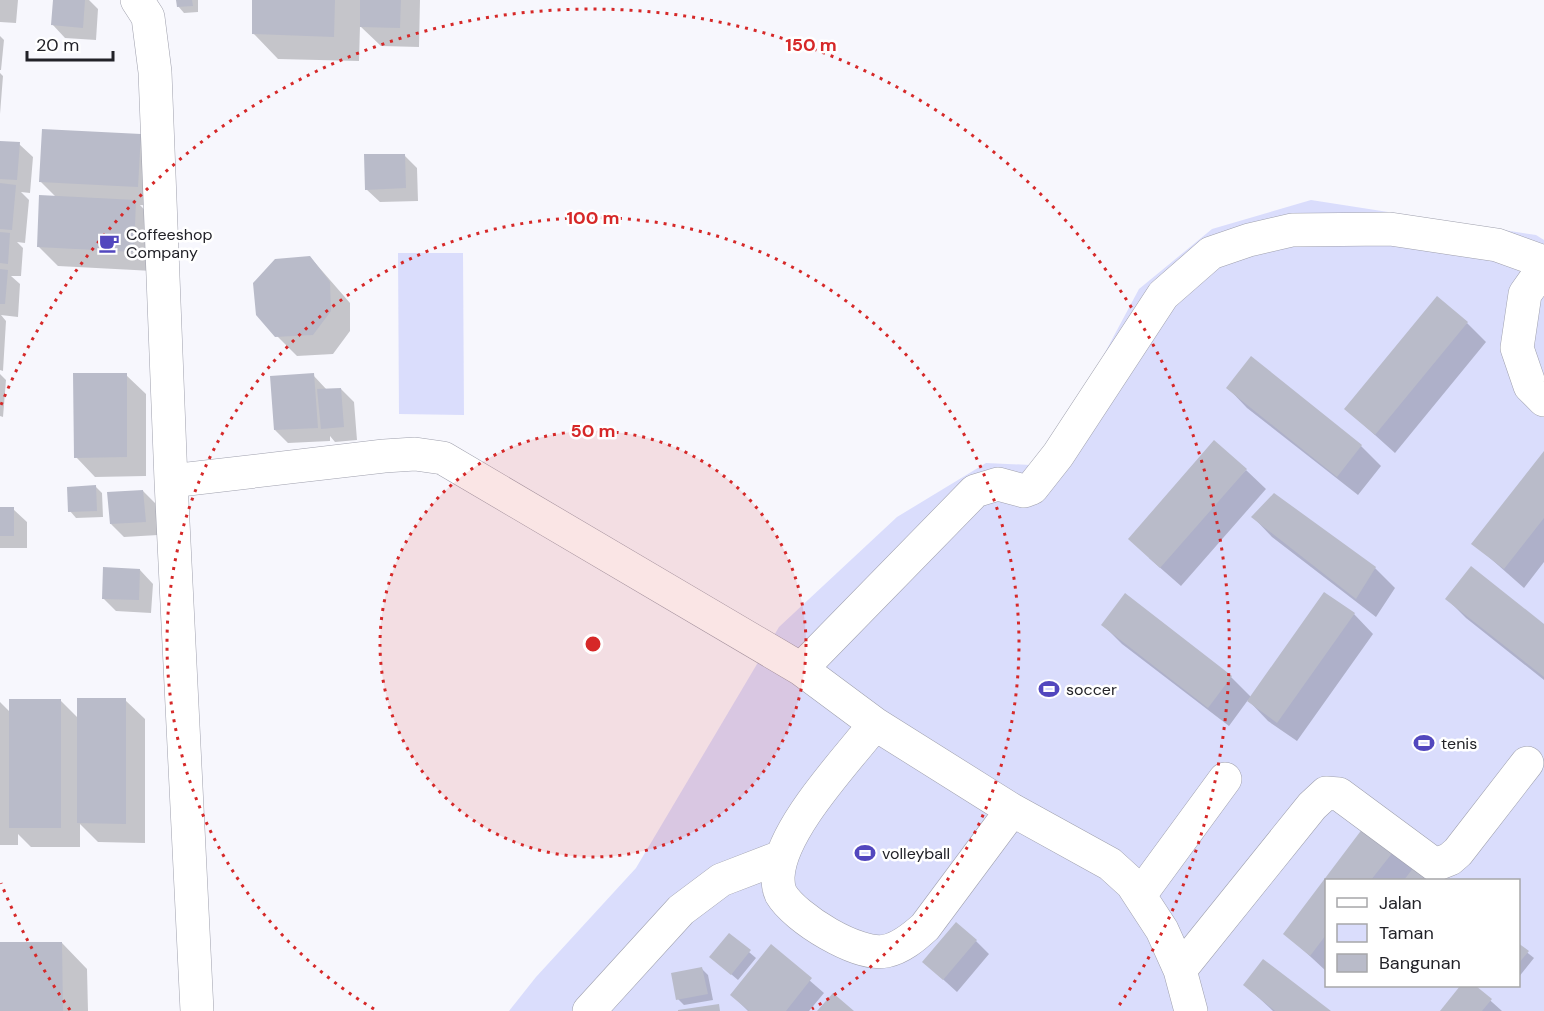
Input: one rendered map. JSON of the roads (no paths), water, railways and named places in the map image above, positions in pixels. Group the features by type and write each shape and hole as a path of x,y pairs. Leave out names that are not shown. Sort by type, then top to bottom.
{"lane":[{"path":"137,0 148,17 155,72 171,481 197,1011"},
{"path":"801,669 975,492 998,484 1024,491 1032,488 1058,454 1163,295 1211,253 1249,240 1292,230 1389,230 1497,245 1544,262"},
{"path":"1544,267 1525,294 1517,348 1530,386 1544,400"},
{"path":"171,481 384,456 415,454 443,458 801,669 875,724 1012,810 1110,864 1140,895 1162,930 1180,970 1191,1011"},
{"path":"875,724 806,812 781,857 778,878 780,893 795,910 844,943 872,951 887,951 913,938 925,927 1012,810"},
{"path":"1180,970 1312,806 1326,793 1339,794 1435,865 1450,859 1458,852 1527,763"},
{"path":"1140,895 1225,779"},
{"path":"589,1011 681,910 721,880 781,857"}],"place":[{"name":"Coffeeshop Company","path":"109,243"},
{"name":"soccer","path":"1049,689"},
{"name":"tenis","path":"1424,743"},
{"name":"volleyball","path":"865,853"}]}
